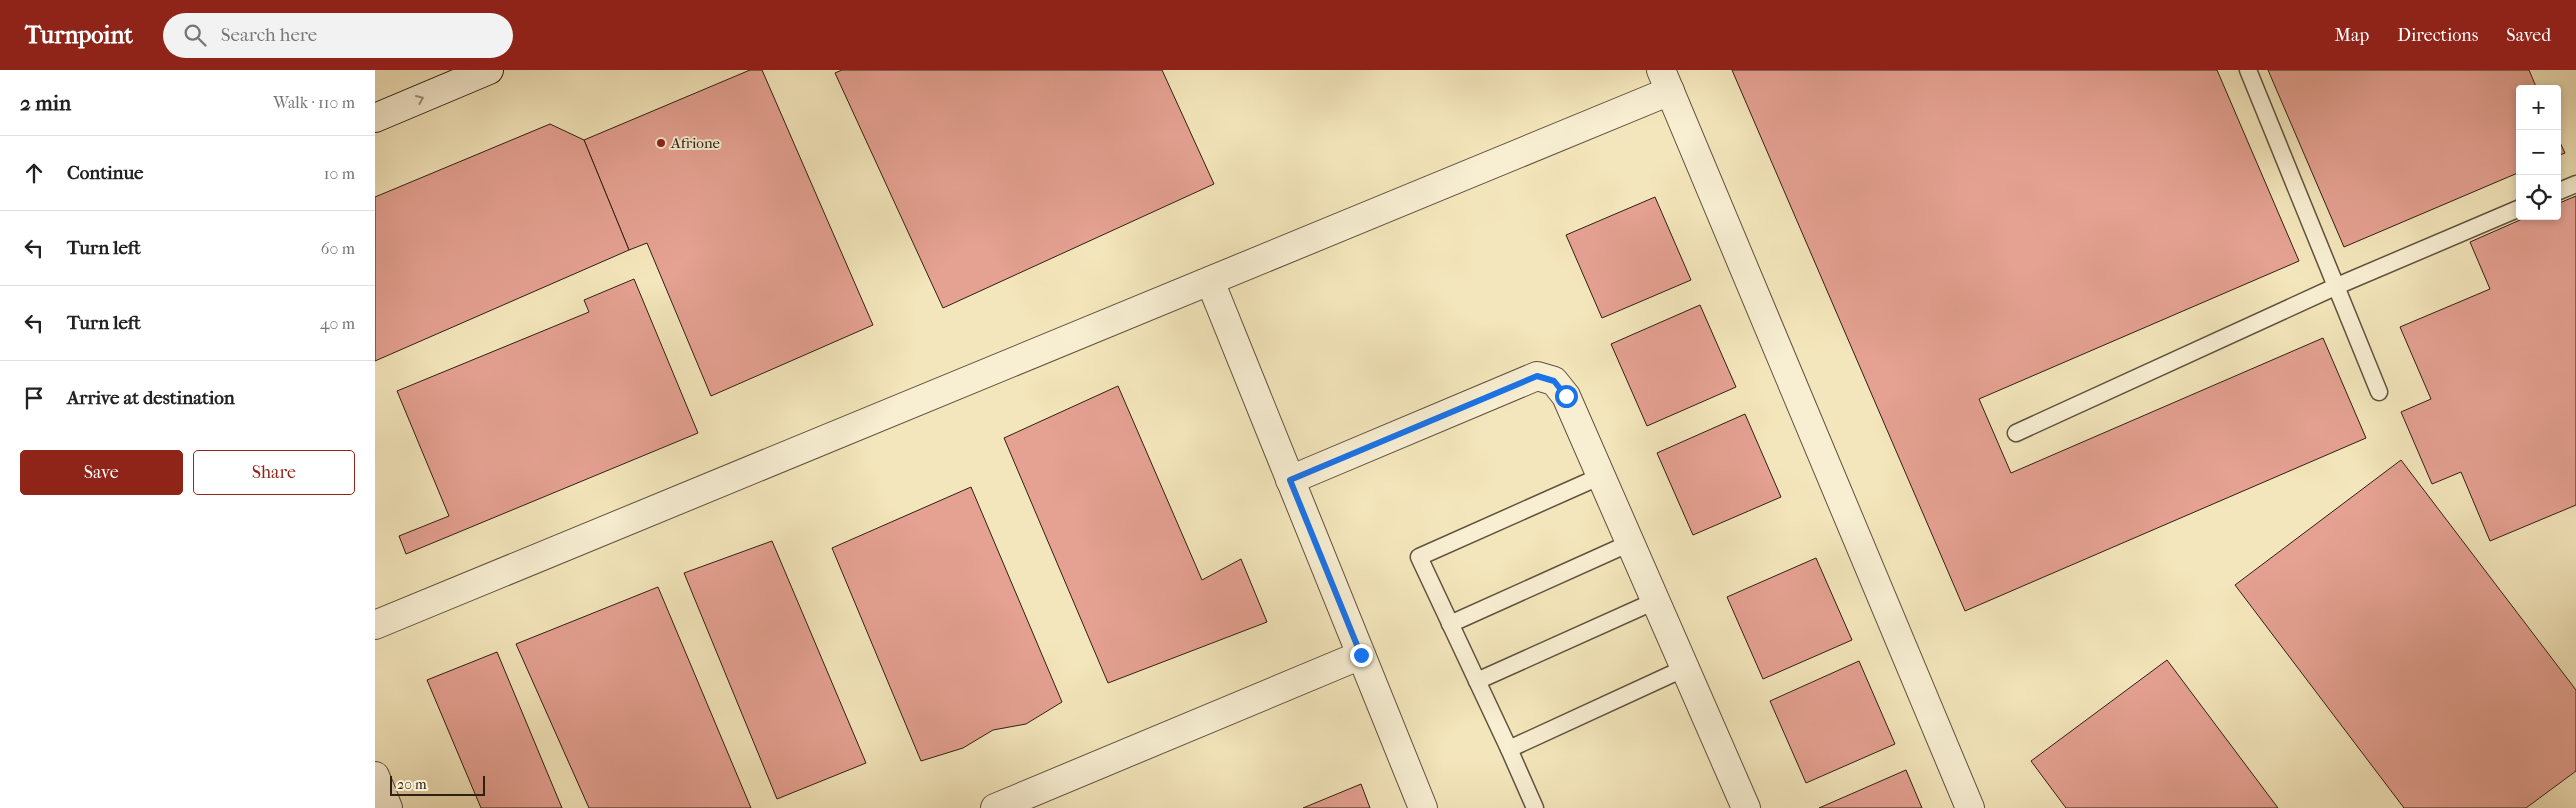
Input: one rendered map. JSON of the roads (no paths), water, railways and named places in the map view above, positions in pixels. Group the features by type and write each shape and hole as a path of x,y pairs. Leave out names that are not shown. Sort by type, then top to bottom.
{"street":[{"path":"375,118 489,70"},
{"path":"375,625 1210,281 1665,80 1970,808"},
{"path":"1210,281 1423,808"},
{"path":"1290,480 1537,376 1554,381 1566,396 1746,808"},
{"path":"995,808 1361,655"},
{"path":"375,776 388,808"}],"lane":[{"path":"2247,70 2379,392"},
{"path":"2561,190 2576,184"},
{"path":"2016,433 2337,286 2516,210"},
{"path":"1535,808 1419,557 1601,476"},
{"path":"1451,624 1630,543"},
{"path":"1477,681 1655,601"},
{"path":"1509,749 1685,668"}],"place":[{"name":"Afrione","path":"661,143"}]}
